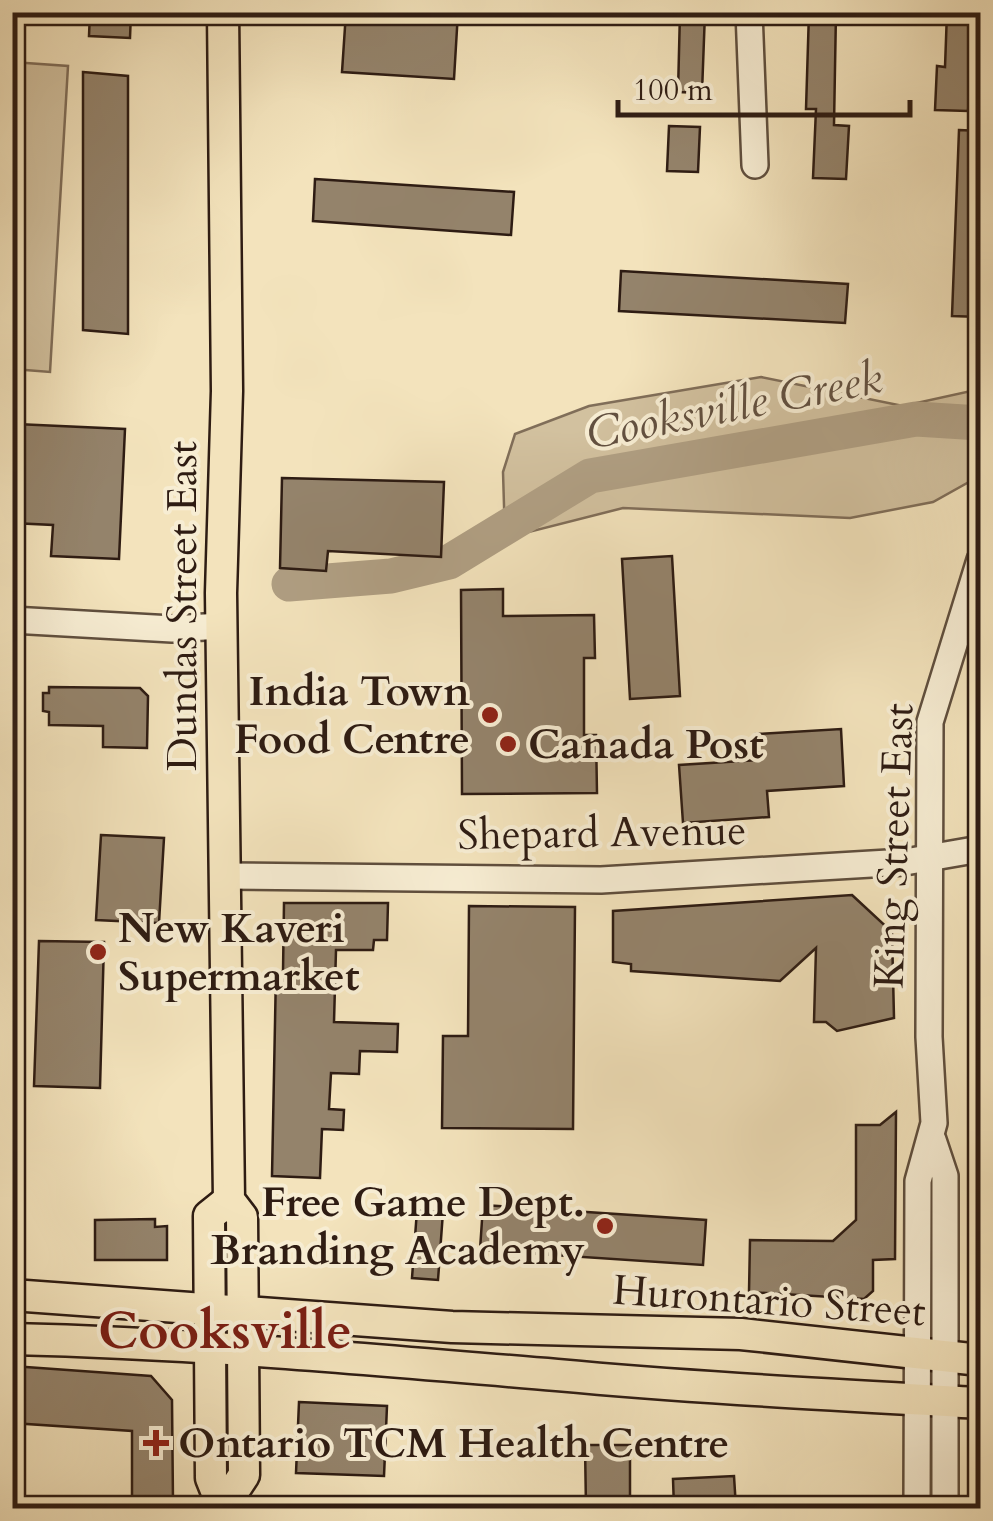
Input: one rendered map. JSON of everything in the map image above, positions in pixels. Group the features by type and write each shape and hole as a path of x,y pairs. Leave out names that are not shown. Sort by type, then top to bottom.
{"main road":[{"name":"Dundas Street East","path":"223,12 223,876 229,1200 242,1217 244,1475 224,1508"},
{"name":"Dundas Street East","path":"209,1310 208,1216 229,1200"},
{"name":"Hurontario Street","path":"12,1295 452,1328 741,1334 980,1360"},
{"path":"209,1310 211,1478 224,1508"},
{"name":"Hurontario Street","path":"12,1339 210,1345 559,1376 980,1403"}],"street":[{"path":"749,12 755,165"},
{"name":"King Street East","path":"929,1400 918,1181 933,1140 930,722 980,560"},
{"path":"12,620 172,628 221,626"},
{"name":"Shepard Avenue","path":"223,876 600,880 896,863 980,849"},
{"path":"916,1508 929,1400"},
{"path":"929,1400 944,1508"}],"shaded area":[{"path":"12,62 68,66 50,372 13,369"},
{"path":"761,377 903,406 980,389 976,478 933,502 850,518 623,508 505,538 503,472 515,434 589,406"}],"building":[{"path":"90,12 131,12 130,38 89,36"},
{"path":"346,12 458,12 454,79 342,72"},
{"path":"680,12 705,12 702,93 678,92"},
{"path":"809,12 836,12 834,125 849,126 846,179 813,178 816,109 806,109"},
{"path":"947,12 974,12 968,111 935,110 937,66 945,67"},
{"path":"83,72 128,76 128,334 83,330"},
{"path":"669,126 700,127 698,172 667,171"},
{"path":"959,130 980,131 980,317 952,316"},
{"path":"315,179 514,192 511,235 313,221"},
{"path":"621,271 848,284 845,323 619,311"},
{"path":"16,424 125,429 119,559 51,556 53,525 12,523"},
{"path":"282,478 444,482 441,557 328,551 326,571 280,568"},
{"path":"672,556 680,696 630,699 622,559"},
{"path":"503,589 503,616 594,615 595,658 584,658 584,735 596,735 597,793 462,794 461,590"},
{"path":"49,687 140,688 148,696 147,748 103,747 103,726 49,725 49,712 43,711 43,693 49,693"},
{"path":"841,729 844,786 767,791 769,817 683,823 679,765 758,760 756,734"},
{"path":"101,835 164,838 159,923 96,920"},
{"path":"852,895 892,932 894,1018 837,1031 826,1022 814,1022 816,948 780,981 631,971 631,964 613,962 613,911"},
{"path":"284,903 388,903 387,940 374,940 373,950 336,950 334,1022 398,1024 397,1052 360,1051 359,1074 331,1073 329,1109 344,1110 343,1130 322,1129 320,1178 272,1176 276,972 283,972"},
{"path":"469,906 575,907 573,1129 442,1128 443,1036 468,1036"},
{"path":"39,941 104,942 100,1088 34,1086"},
{"path":"896,1112 895,1259 873,1260 873,1291 864,1299 749,1292 750,1240 833,1241 856,1220 856,1125 880,1125"},
{"path":"483,1205 706,1220 703,1265 480,1250"},
{"path":"417,1210 443,1212 438,1280 412,1278"},
{"path":"155,1219 155,1227 167,1226 167,1260 95,1260 95,1220"},
{"path":"12,1366 151,1376 172,1400 173,1502 132,1500 132,1431 12,1423"},
{"path":"299,1402 387,1406 384,1476 296,1473"},
{"path":"585,1445 630,1445 630,1508 586,1508"},
{"path":"734,1476 736,1508 674,1508 673,1479"}],"waterway":[{"name":"Cooksville Creek","path":"289,584 391,576 449,562 590,476 916,419 980,423"}],"place":[{"name":"India Town Food Centre","path":"490,715"},
{"name":"Canada Post","path":"508,744"},
{"name":"New Kaveri Supermarket","path":"98,952"},
{"name":"Free Game Dept. Branding Academy","path":"605,1226"},
{"name":"Ontario TCM Health Centre","path":"156,1443"}],"district":[{"name":"Cooksville","path":"225,1332"}]}
